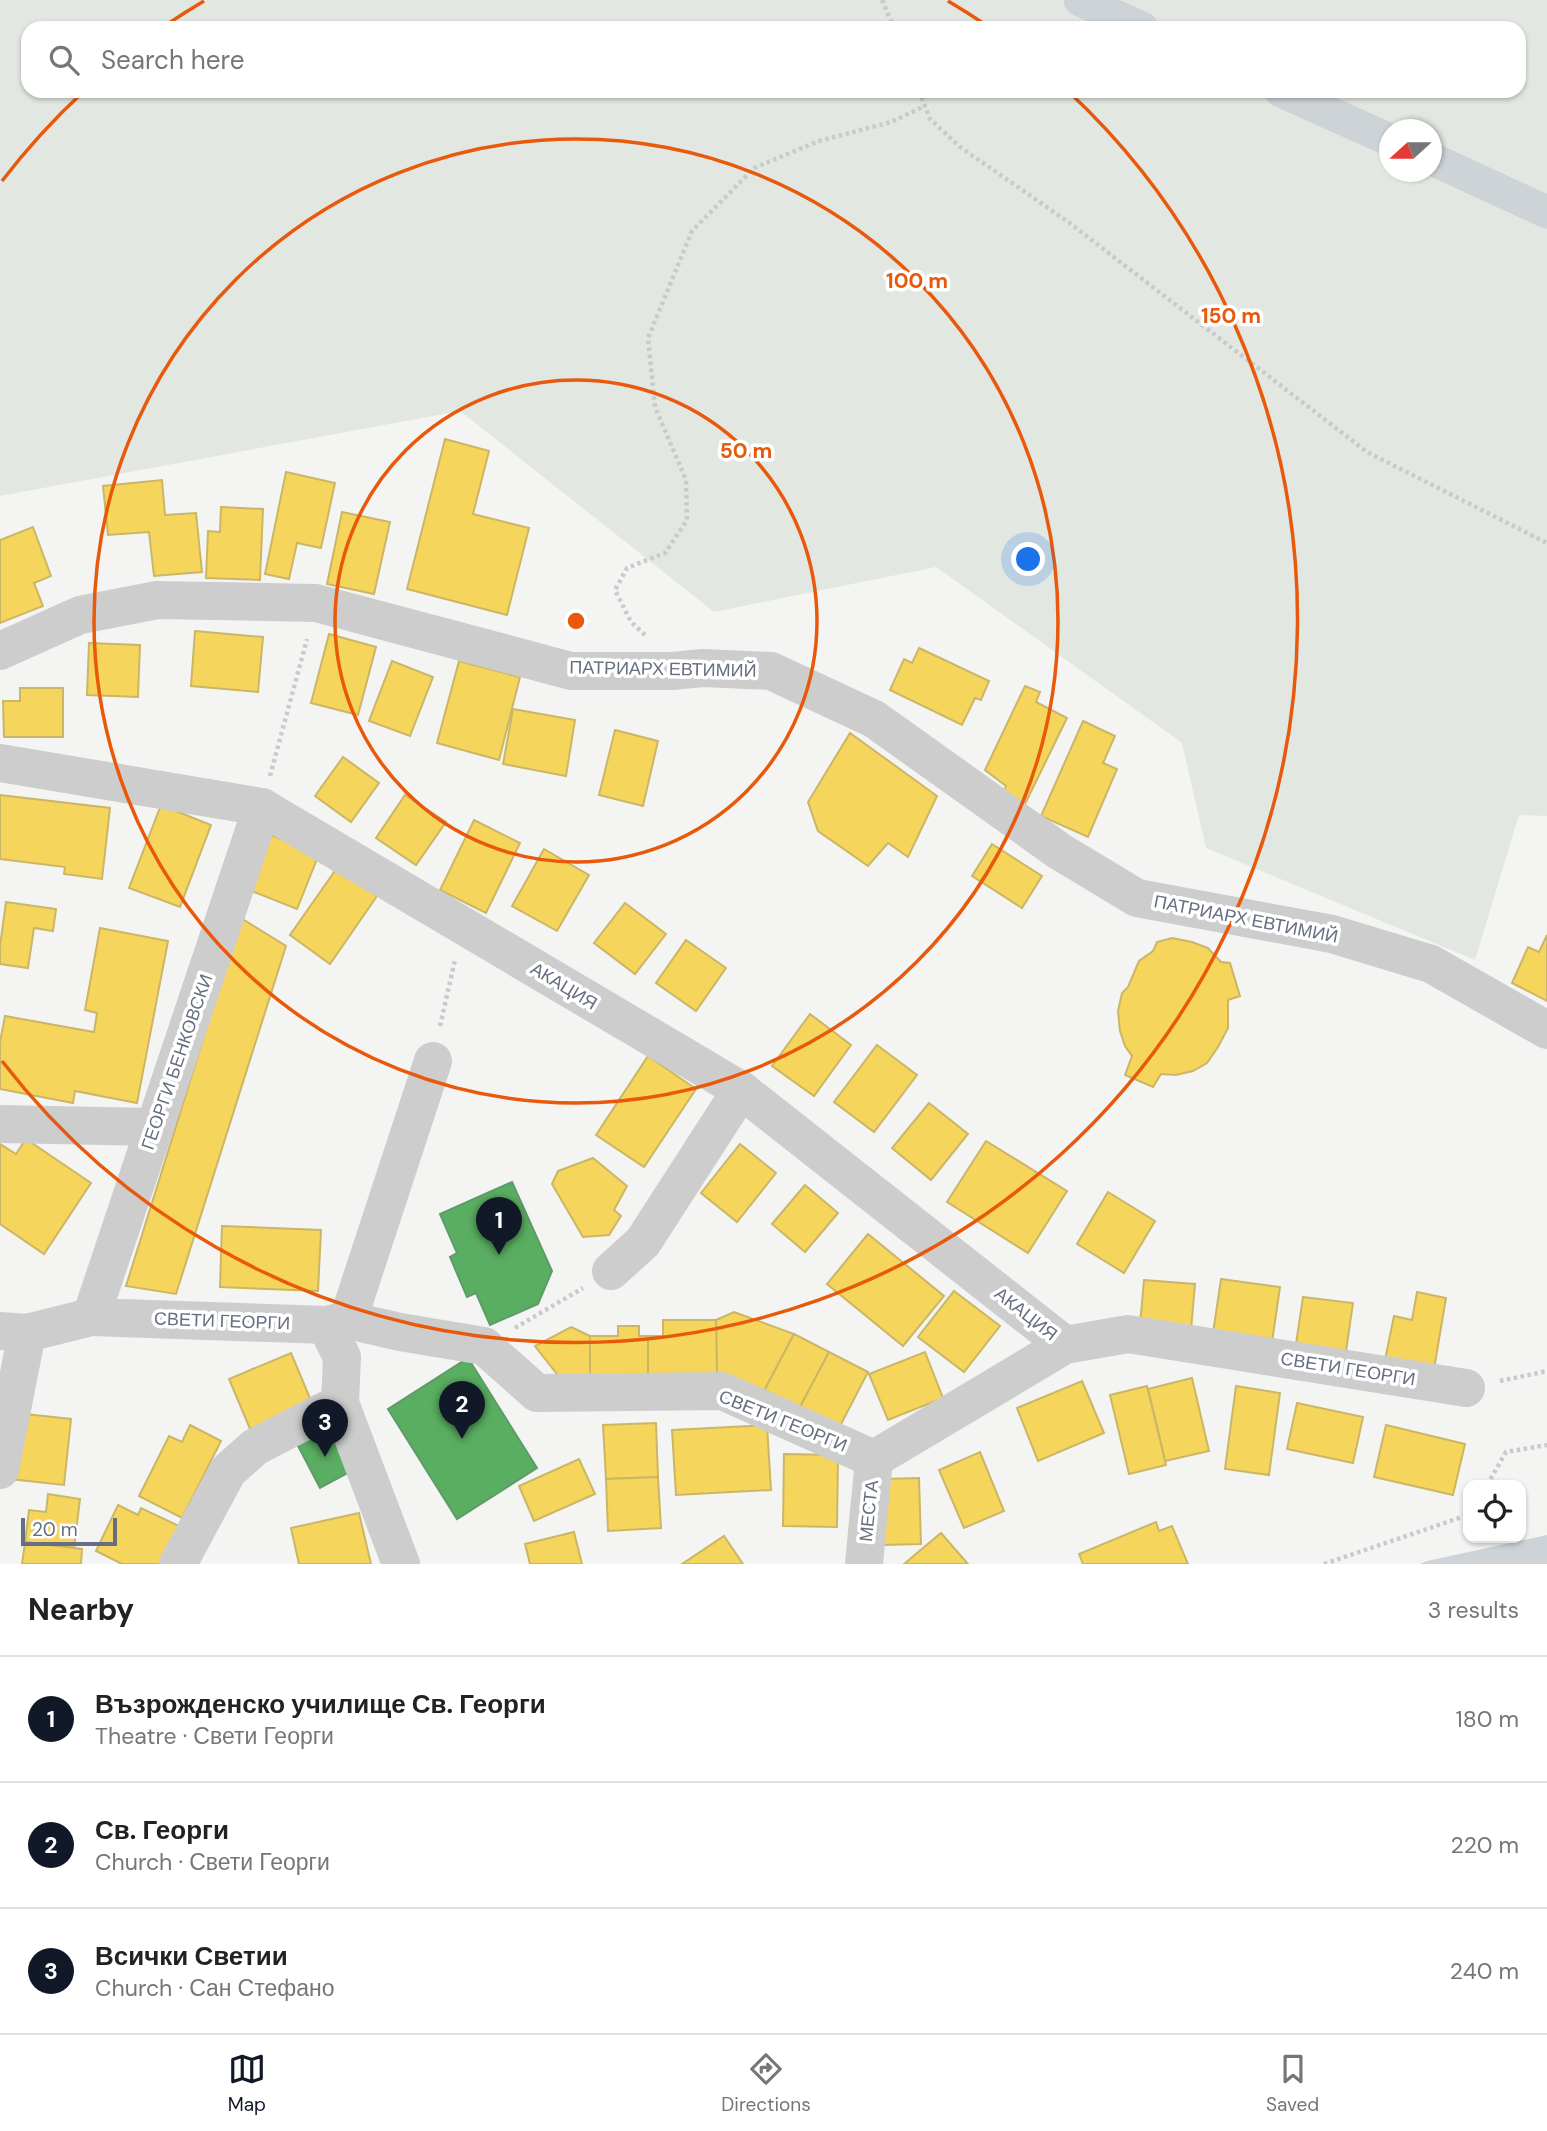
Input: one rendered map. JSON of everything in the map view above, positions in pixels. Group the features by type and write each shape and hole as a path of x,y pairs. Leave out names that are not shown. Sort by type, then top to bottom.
{"street":[{"name":"ПАТРИАРХ ЕВТИМИЙ","path":"0,651 80,615 157,600 316,603 571,671 672,671 703,668 771,671 874,719 1059,851 1137,898 1332,934 1431,964 1547,1030"},
{"name":"АКАЦИЯ","path":"0,763 262,807 741,1090 1065,1345"},
{"name":"ГЕОРГИ БЕНКОВСКИ","path":"91,1317 262,807"},
{"path":"401,1564 340,1403 342,1357 337,1322 433,1061"},
{"path":"611,1271 643,1242 741,1090"},
{"path":"0,1124 155,1127"},
{"name":"СВЕТИ ГЕОРГИ","path":"13,1332 91,1317 337,1322 484,1346 537,1393 722,1391 874,1459 1065,1345 1128,1334 1466,1388"},
{"path":"0,1470 13,1332"},
{"path":"178,1564 228,1471 255,1447 340,1403"},
{"name":"МЕСТА","path":"864,1564 874,1459"}],"path":[{"path":"882,0 891,21"},
{"path":"922,98 930,119 960,147 1067,221 1367,452 1547,543"},
{"path":"672,671 666,653 631,622 615,590 626,568 665,553 687,520 686,480 655,407 648,338 691,231 754,168 819,141 891,122 925,106"},
{"path":"262,807 316,603"},
{"path":"433,1061 463,926"},
{"path":"536,1317 611,1271"},
{"path":"1466,1388 1547,1371"},
{"path":"1490,1480 1506,1452 1547,1446"},
{"path":"1324,1564 1463,1517"}],"shaded area":[{"path":"0,0 1547,0 1547,816 1519,815 1475,960 1206,848 1182,743 936,567 714,612 460,411 0,496"},
{"path":"1547,1535 1547,1564 1420,1564 1510,1543 1526,1543 1526,1540"}],"building: Homes":[{"path":"445,439 489,451 473,514 529,528 507,615 407,589"},
{"path":"286,472 335,483 321,548 297,543 289,579 265,574"},
{"path":"162,480 165,515 196,513 202,572 154,576 149,532 108,535 103,486"},
{"path":"221,507 263,509 260,580 206,578 208,531 220,532"},
{"path":"342,512 390,522 374,594 327,584"},
{"path":"33,527 51,576 34,583 43,606 0,623 0,540"},
{"path":"195,631 263,637 258,692 191,686"},
{"path":"329,634 376,647 358,715 311,703"},
{"path":"89,643 140,645 138,697 87,695"},
{"path":"919,648 989,681 981,700 975,698 962,725 890,690 904,659 912,663"},
{"path":"392,661 433,677 410,736 369,721"},
{"path":"459,661 520,677 499,760 437,743"},
{"path":"1025,686 1040,692 1036,702 1067,718 1025,804 1004,791 1006,786 985,770"},
{"path":"20,688 63,688 63,737 4,737 3,701 20,701"},
{"path":"513,709 575,720 566,776 503,764"},
{"path":"1083,721 1115,736 1103,763 1117,769 1088,837 1041,816"},
{"path":"615,730 658,741 643,806 599,795"},
{"path":"850,733 937,796 908,857 888,843 868,866 818,831 808,802"},
{"path":"343,757 379,783 351,822 315,796"},
{"path":"0,795 110,808 102,879 64,874 65,867 0,859"},
{"path":"405,795 446,822 416,865 376,838"},
{"path":"161,805 211,825 180,907 129,888"},
{"path":"474,820 520,843 486,913 440,890"},
{"path":"271,835 319,854 297,909 249,890"},
{"path":"992,844 1042,876 1022,908 972,876"},
{"path":"544,849 589,875 557,931 512,906"},
{"path":"337,868 377,896 330,964 290,935"},
{"path":"6,902 56,909 53,931 34,928 28,968 0,964"},
{"path":"625,903 666,934 635,974 594,943"},
{"path":"241,918 286,946 176,1294 126,1286"},
{"path":"100,928 168,941 137,1103 75,1091 73,1103 0,1089 0,1042 5,1016 94,1032 97,1013 85,1010"},
{"path":"1547,935 1547,1001 1512,983 1528,947 1539,952"},
{"path":"1172,938 1208,948 1221,962 1230,963 1240,996 1228,1000 1228,1028 1207,1063 1193,1071 1176,1075 1161,1074 1153,1087 1125,1075 1132,1056 1120,1031 1118,1011 1122,993 1128,987 1139,961 1153,951 1157,942"},
{"path":"686,940 726,968 696,1011 656,983"},
{"path":"810,1014 851,1045 814,1096 772,1066"},
{"path":"877,1045 917,1075 874,1132 834,1102"},
{"path":"648,1056 696,1089 644,1167 596,1135"},
{"path":"929,1103 968,1134 931,1180 892,1148"},
{"path":"26,1139 91,1183 44,1254 0,1224 0,1144 16,1154"},
{"path":"986,1141 1067,1191 1028,1253 947,1202"},
{"path":"740,1144 776,1173 737,1222 701,1193"},
{"path":"593,1158 627,1186 614,1210 621,1216 609,1235 583,1237 552,1184 558,1171"},
{"path":"805,1185 838,1213 805,1252 772,1224"},
{"path":"1108,1192 1155,1221 1124,1273 1077,1244"},
{"path":"222,1226 321,1230 318,1291 220,1287"},
{"path":"868,1234 944,1296 903,1346 827,1284"},
{"path":"1221,1279 1280,1287 1272,1342 1213,1333"},
{"path":"1144,1280 1195,1284 1191,1330 1140,1325"},
{"path":"954,1291 1000,1326 964,1372 918,1337"},
{"path":"1417,1292 1446,1298 1434,1369 1385,1360 1394,1316 1412,1320"},
{"path":"1303,1297 1353,1303 1346,1351 1296,1344"},
{"path":"734,1312 794,1334 763,1393 717,1378 716,1320"},
{"path":"663,1320 716,1320 717,1378 648,1378 648,1336 663,1336"},
{"path":"618,1326 639,1326 639,1336 648,1336 648,1378 590,1378 590,1336 618,1336"},
{"path":"571,1327 590,1336 590,1378 560,1378 535,1346"},
{"path":"794,1334 829,1352 798,1411 763,1393"},
{"path":"829,1352 868,1372 837,1432 798,1411"},
{"path":"925,1352 943,1398 888,1420 869,1374"},
{"path":"291,1353 312,1403 250,1429 229,1379"},
{"path":"1192,1378 1209,1451 1165,1461 1148,1389"},
{"path":"1082,1381 1104,1433 1038,1461 1017,1408"},
{"path":"1147,1386 1166,1465 1129,1474 1110,1395"},
{"path":"1236,1386 1280,1393 1269,1475 1225,1469"},
{"path":"1297,1403 1363,1417 1353,1463 1287,1449"},
{"path":"16,1413 71,1419 64,1485 10,1479"},
{"path":"656,1423 658,1477 606,1479 603,1425"},
{"path":"190,1425 221,1441 182,1518 139,1496 169,1436 182,1442"},
{"path":"767,1425 771,1490 676,1495 672,1430"},
{"path":"1386,1425 1465,1444 1453,1495 1374,1477"},
{"path":"980,1452 1004,1511 964,1528 939,1470"},
{"path":"784,1454 838,1455 837,1527 783,1526"},
{"path":"579,1459 595,1494 534,1521 519,1486"},
{"path":"658,1477 661,1528 608,1531 606,1479"},
{"path":"919,1478 921,1544 882,1545 880,1479"},
{"path":"48,1494 80,1499 74,1548 25,1542 29,1510 46,1512"},
{"path":"118,1505 138,1515 141,1508 181,1527 163,1564 122,1564 96,1551"},
{"path":"359,1513 371,1564 299,1564 291,1528"},
{"path":"1156,1522 1159,1531 1172,1526 1188,1564 1083,1564 1079,1554"},
{"path":"574,1532 582,1564 530,1564 525,1544"},
{"path":"941,1533 968,1564 904,1564"},
{"path":"724,1536 743,1564 682,1564"},
{"path":"25,1542 82,1549 81,1564 22,1564"}],"building: Public":[{"path":"512,1182 552,1271 538,1304 490,1325 476,1293 467,1297 450,1257 457,1253 440,1214"},
{"path":"468,1358 537,1468 457,1519 388,1409"},
{"path":"330,1426 353,1470 320,1488 297,1444"}],"waterway":[{"path":"1080,0 1126,21"},
{"path":"1297,98 1379,135"},
{"path":"1442,164 1547,212"}],"place":[{"name":"Възрожденско училище Св. Георги","path":"499,1255"},
{"name":"Св. Георги","path":"462,1439"},
{"name":"Всички Светии","path":"325,1457"}]}
